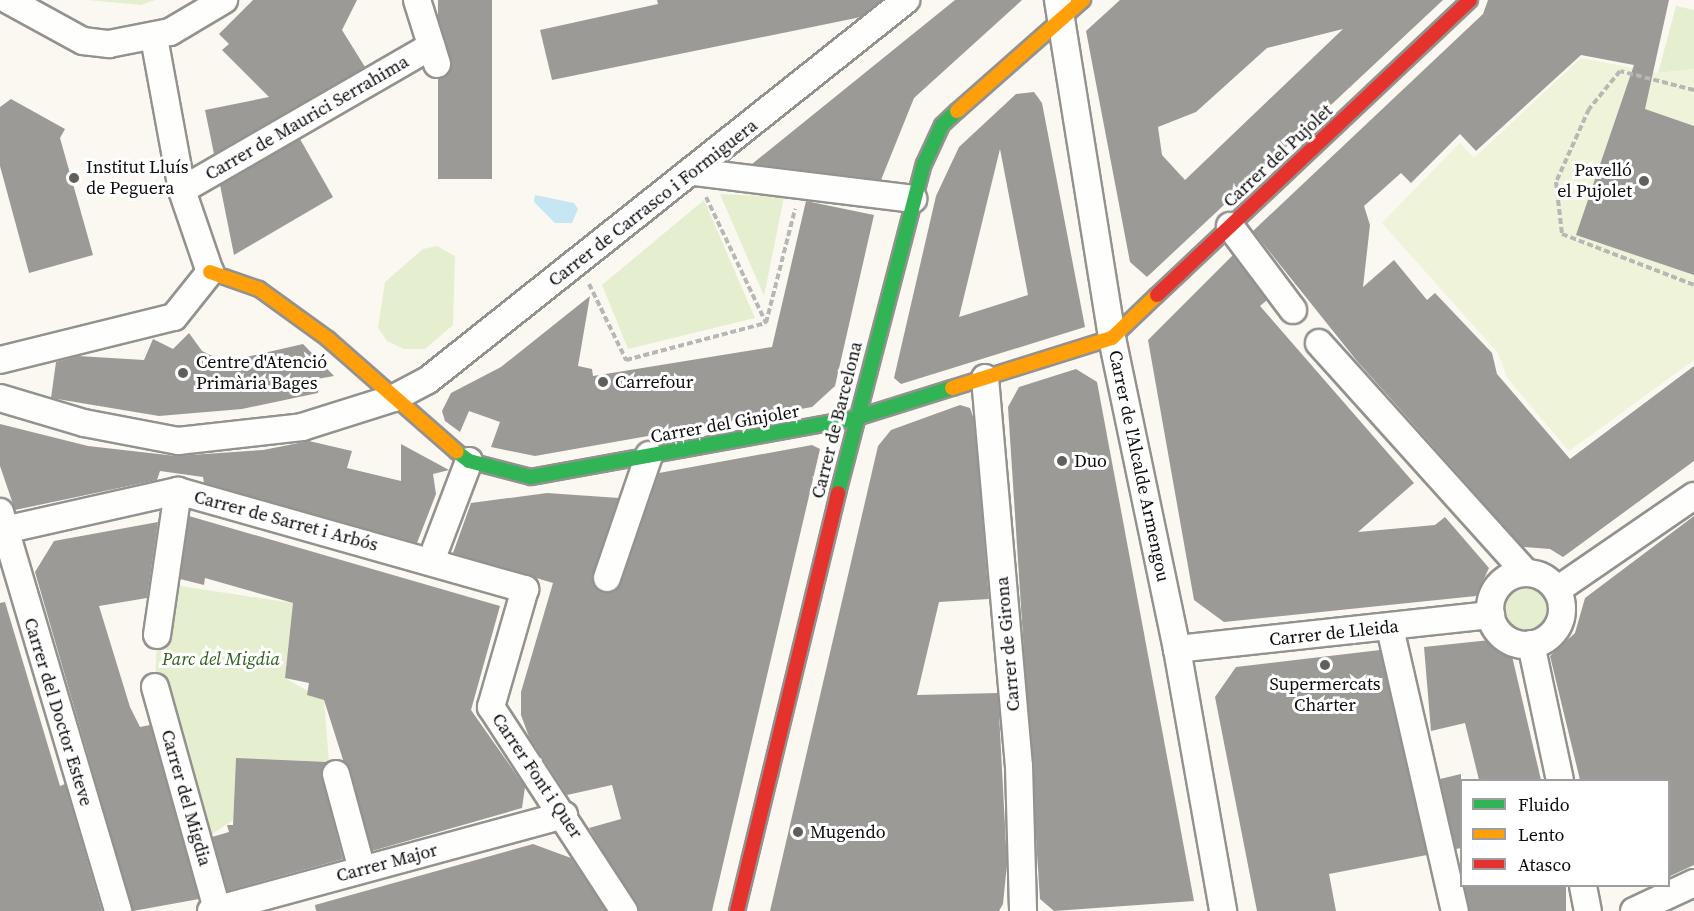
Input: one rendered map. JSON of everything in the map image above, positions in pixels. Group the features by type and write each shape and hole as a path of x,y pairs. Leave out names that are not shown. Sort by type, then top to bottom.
{"street":[{"path":"8,0 83,41 125,43 154,37 186,25 224,0"},
{"name":"Carrer de Maurici Serrahima","path":"182,190 434,55 417,0"},
{"name":"Carrer de Carrasco i Formiguera","path":"0,398 84,423 178,441 302,427 394,398 428,380 694,172 906,0"},
{"name":"Carrer de Barcelona","path":"737,911 856,418 913,199 942,125 1060,10 1083,0"},
{"name":"Carrer del Pujolet","path":"1112,338 1470,0"},
{"name":"Carrer de l'Alcalde Armengou","path":"1060,10 1112,338 1177,648 1223,911"},
{"path":"154,37 182,190 210,272"},
{"path":"694,172 913,199"},
{"path":"1230,226 1293,310"},
{"path":"0,360 174,317 210,272"},
{"path":"210,272 259,289 394,398"},
{"name":"Carrer del Ginjoler","path":"394,398 424,429 470,461 531,477 856,418 1112,338"},
{"path":"1319,343 1526,573 1557,590 1562,610 1556,628 1531,644 1505,637 1491,615 1491,602 1503,581 1526,573"},
{"name":"Carrer de Girona","path":"985,378 1018,766 1023,911"},
{"path":"607,578 649,455"},
{"path":"431,561 470,461"},
{"path":"158,635 178,491"},
{"name":"Carrer de Sarret i Arbós","path":"1,525 178,491 431,561"},
{"path":"1557,590 1694,496"},
{"name":"Carrer del Doctor Esteve","path":"1,525 118,911"},
{"name":"Carrer Font i Quer","path":"431,561 525,589 491,707 564,815 624,911"},
{"name":"Carrer de Lleida","path":"1177,648 1390,628 1491,615"},
{"path":"1390,628 1455,911"},
{"path":"1531,644 1560,779"},
{"name":"Carrer del Migdia","path":"155,687 214,910"},
{"path":"336,774 362,870"},
{"name":"Carrer Major","path":"214,910 564,815"},
{"path":"1634,911 1694,883"},
{"path":"1583,887 1588,911"}],"path":[{"path":"1694,90 1620,71 1589,109 1556,182 1562,234 1694,285"},
{"path":"694,172 766,323"},
{"path":"766,323 801,185"},
{"path":"579,262 626,360 766,323"}],"green space":[{"path":"87,0 155,0 141,5"},
{"path":"1676,6 1694,10 1694,69 1658,73"},
{"path":"1581,58 1658,73 1694,69 1694,360 1569,451 1508,379 1498,353 1382,223 1460,143 1474,158"},
{"path":"720,194 784,197 764,296"},
{"path":"704,200 755,318 628,349 602,285"},
{"path":"437,246 455,256 453,325 425,349 404,349 387,341 378,328 385,282 423,249"},
{"path":"1527,584 1544,591 1551,608 1544,625 1527,632 1510,625 1503,608 1510,591"},
{"name":"Parc del Migdia","path":"174,585 293,603 285,678 324,700 329,762 236,758 233,820 205,839 155,687 157,635"}],"water":[{"path":"535,195 574,203 578,209 572,223 555,223 534,202"}],"building":[{"path":"253,0 357,0 342,30 365,67 214,154 205,110 269,97 222,50 229,44 219,34"},
{"path":"438,0 492,0 492,179 438,179"},
{"path":"657,0 882,0 861,17 552,80 540,30 658,4"},
{"path":"955,0 1022,0 914,98 881,180 752,164"},
{"path":"1120,0 1443,0 1147,277 1130,262 1086,31","holes":["1343,29 1185,180 1162,155 1158,127 1196,112 1267,48"]},
{"path":"1488,0 1669,0 1645,109 1694,126 1694,275 1576,235 1634,65 1581,55 1476,151 1460,134 1411,183 1401,173 1364,206 1370,225 1363,287 1394,260 1427,300 1435,293 1492,353 1497,374 1570,459 1694,366 1694,461 1563,557 1550,549 1523,547 1357,361 1253,231 1483,14"},
{"path":"1034,92 1042,103 1085,327 901,384 894,378 936,196 959,147 1016,94","holes":["1000,149 1028,295 959,317"]},
{"path":"11,99 65,129 60,138 93,255 29,273 0,166 0,107"},
{"path":"300,139 333,197 234,255 220,185"},
{"path":"806,201 874,215 835,386 812,407 535,456 491,447 500,422 469,411 460,432 445,421 442,411 451,393 501,367 590,296 578,366 592,369 593,376 772,347"},
{"path":"1233,255 1267,300 1260,306 1414,483 1358,532 1435,525 1445,517 1489,568 1476,596 1224,622 1194,600 1148,340"},
{"path":"189,333 202,351 225,362 303,344 334,376 317,379 318,393 242,409 159,416 51,398 56,362 78,356 144,360 153,339 173,349"},
{"path":"1076,369 1097,382 1194,901 1054,911 1040,899 1008,407 1019,387"},
{"path":"960,405 970,408 974,419 989,599 939,602 917,695 998,693 1007,864 1003,904 999,911 770,911 878,446 891,430"},
{"path":"0,424 88,446 176,456 263,450 309,441 352,451 347,468 401,481 401,444 449,470 433,474 436,494 417,543 204,483 203,477 160,471 157,480 15,510 0,466"},
{"path":"812,445 820,449 712,911 639,911 589,828 621,819 612,785 567,795 529,737 521,715 521,692 553,583 453,553 471,503 547,493 619,498 593,574 595,587 609,593 621,583 659,473"},
{"path":"189,516 500,606 471,710 525,787 522,808 372,851 324,700 307,695 309,683 285,678 293,603 205,578 204,585 180,579"},
{"path":"1694,516 1694,865 1670,876 1670,779 1580,779 1550,656 1575,633 1585,598"},
{"path":"158,522 147,598 99,606 130,707 140,727 150,725 199,899 133,911 35,572 54,541"},
{"path":"5,602 60,786 65,784 102,911 0,911 0,603"},
{"path":"1490,640 1512,656 1541,779 1479,779 1465,723 1431,731 1424,647"},
{"path":"1380,650 1427,855 1329,874 1336,911 1257,911 1215,697 1236,667"},
{"path":"236,758 328,762 322,778 343,859 227,891 212,837 229,832 227,825 233,825"},
{"path":"1461,774 1460,848 1456,849 1440,779"},
{"path":"533,844 571,858 606,911 316,911 315,905"},
{"path":"1465,887 1566,887 1566,911 1465,911"}],"traffic: fast":[{"path":"838,493 924,164 942,125 957,111"},
{"path":"457,452 469,461 531,477 856,418 952,388"}],"traffic: slow":[{"path":"957,111 1083,0"},
{"path":"210,272 259,289 328,339 457,452"},
{"path":"952,388 1112,338 1157,295"}],"traffic: jam":[{"path":"1157,295 1470,0"},
{"path":"737,911 838,493"}],"place":[{"name":"Institut Lluís de Peguera","path":"74,178"},
{"name":"Pavelló el Pujolet","path":"1644,181"},
{"name":"Centre d'Atenció Primària Bages","path":"183,373"},
{"name":"Carrefour","path":"603,382"},
{"name":"Duo","path":"1062,461"},
{"name":"Supermercats Charter","path":"1325,665"},
{"name":"Mugendo","path":"798,832"}]}
